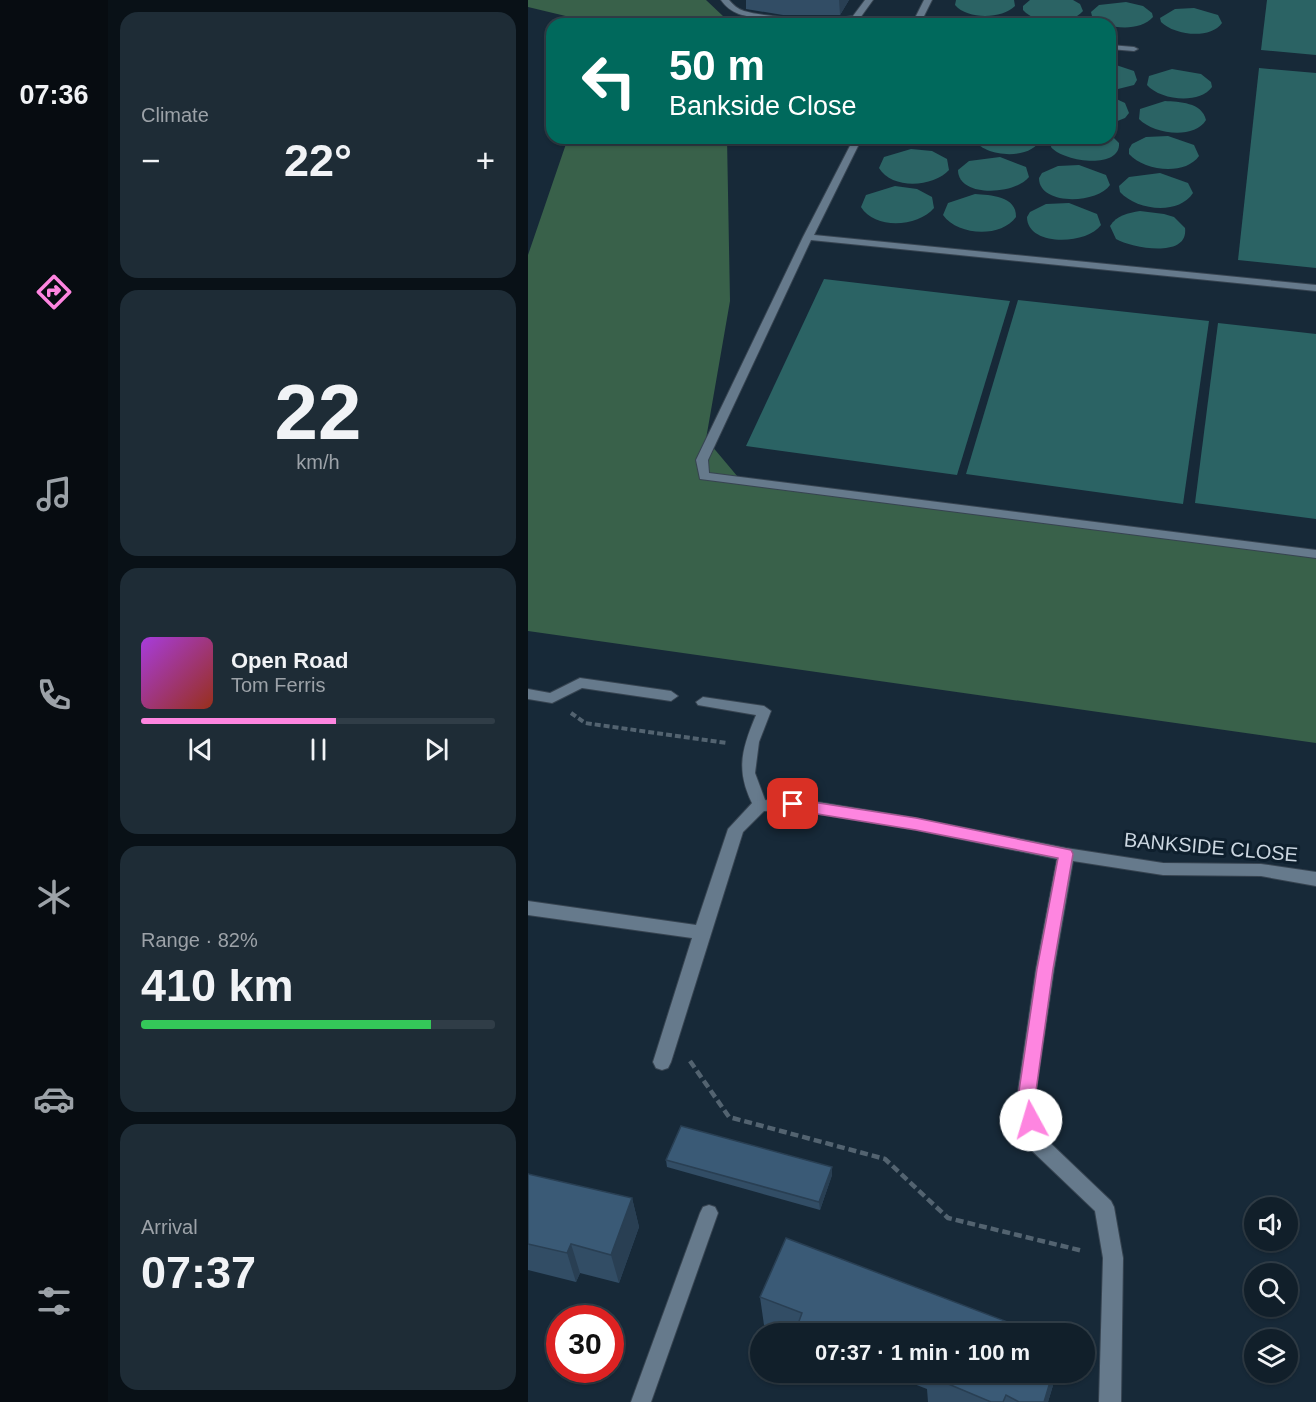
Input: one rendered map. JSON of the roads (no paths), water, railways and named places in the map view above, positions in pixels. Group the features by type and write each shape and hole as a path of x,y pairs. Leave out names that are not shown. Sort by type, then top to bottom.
{"street":[{"name":"BANKSIDE CLOSE","path":"760,805 793,804 916,824 1066,854 1163,869 1260,870 1316,879"},
{"path":"662,1062 736,829 760,805"},
{"path":"1066,854 1045,969 1026,1098 1035,1141 1104,1207 1113,1258 1110,1402"},
{"path":"528,908 702,933"}],"lane":[{"path":"725,0 729,6 745,13 802,18"},
{"path":"856,18 860,16 868,0"},
{"path":"919,18 928,0"},
{"path":"1116,48 1134,49"},
{"path":"855,144 702,460 704,476 1316,554"},
{"path":"808,237 1316,288"},
{"path":"528,694 552,698 580,683 671,696"},
{"path":"703,702 764,711 751,747 748,773 760,805"},
{"path":"640,1402 709,1213"}]}
